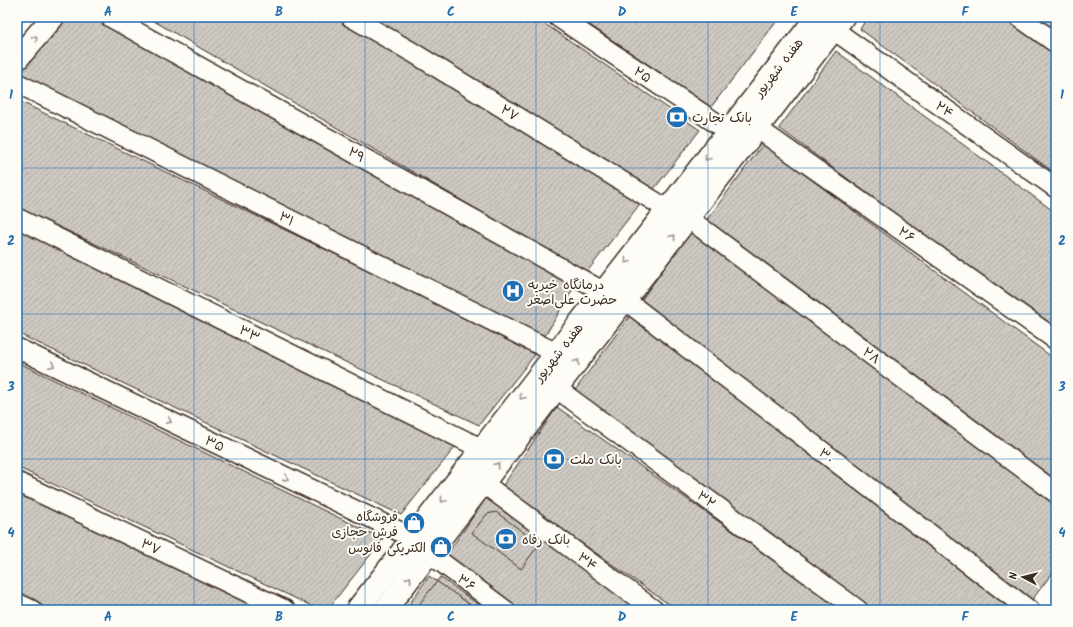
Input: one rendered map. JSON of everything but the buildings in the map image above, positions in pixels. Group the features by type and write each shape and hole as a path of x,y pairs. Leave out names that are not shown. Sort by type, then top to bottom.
{"main road":[{"path":"17,59 53,17"},
{"name":"هفده شهریور","path":"357,610 728,131 822,21"},
{"name":"هفده شهریور","path":"385,610 757,128 822,21"}],"street":[{"name":"۲۹","path":"110,17 604,292"},
{"name":"۲۷","path":"351,17 412,52 667,209"},
{"name":"۲۵","path":"558,17 728,131"},
{"path":"1019,17 1056,43"},
{"name":"۲۴","path":"822,21 1056,188"},
{"name":"۳۱","path":"17,83 556,353"},
{"name":"۲۶","path":"757,128 1056,340"},
{"name":"۳۳","path":"17,218 482,449"},
{"name":"۲۸","path":"688,218 1056,493"},
{"name":"۳۰","path":"625,300 1029,610"},
{"name":"۳۵","path":"17,348 413,538"},
{"name":"۳۲","path":"556,388 858,610"},
{"name":"۳۷","path":"17,482 285,610"},
{"name":"۳۴","path":"483,483 654,610"},
{"name":"۳۶","path":"429,554 505,610"},
{"path":"17,603 32,610"}],"place":[{"name":"بانک تجارت","path":"677,117"},
{"name":"درمانگاه خیریه حضرت علی‌اصغر","path":"513,291"},
{"name":"بانک ملت","path":"554,459"},
{"name":"فروشگاه فرش حجازی","path":"414,523"},
{"name":"بانک رفاه","path":"506,539"},
{"name":"الکتریکی فانوس","path":"441,547"}]}
